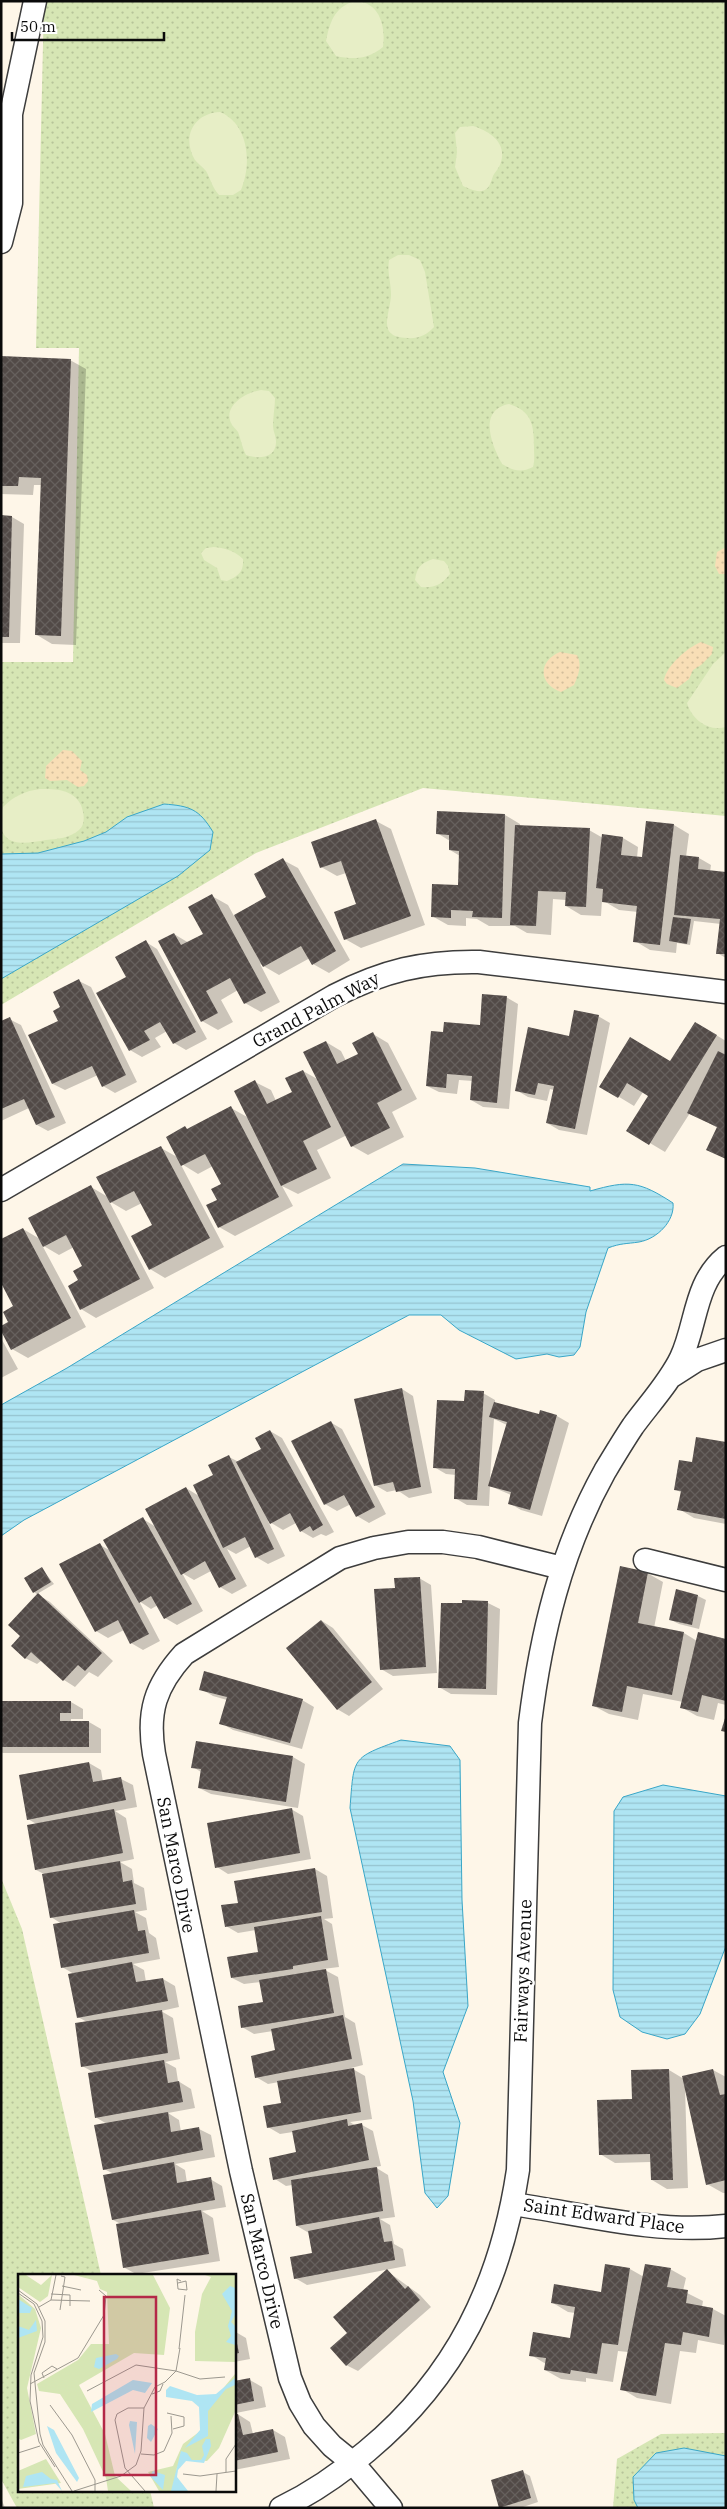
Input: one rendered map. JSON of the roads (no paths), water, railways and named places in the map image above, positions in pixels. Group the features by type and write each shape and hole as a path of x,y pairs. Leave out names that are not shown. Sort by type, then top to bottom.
{"street":[{"path":"1,242 11,203 11,114 35,1"},
{"name":"Grand Palm Way","path":"1,1190 334,996 389,972 418,965 449,961 479,962 726,992"},
{"name":"Fairways Avenue","path":"281,2508 340,2473 391,2431 425,2394 451,2359 473,2322 490,2283 504,2242 513,2204 518,2160 530,1723 538,1660 549,1608 581,1519 605,1472 633,1427 671,1376 688,1339 705,1282 718,1263 726,1257"},
{"name":"Fairways Avenue","path":"671,1376 697,1360 726,1350"},
{"name":"San Marco Drive","path":"391,2508 353,2463 332,2446 314,2426 300,2403 290,2378 241,2171 196,1963 150,1732 152,1711 158,1690 165,1677 184,1654 340,1558 374,1548 408,1542 444,1542 478,1547 562,1568"},
{"path":"645,1560 726,1580"},
{"name":"Saint Edward Place","path":"513,2204 670,2228 699,2229 726,2226"}],"water":[{"path":"164,804 193,810 203,818 213,832 210,850 178,876 1,979 1,854 38,853 84,841 106,832 127,817"},
{"path":"403,1164 475,1168 590,1187 590,1191 615,1185 633,1185 651,1190 673,1203 673,1210 664,1228 652,1237 639,1242 620,1244 608,1248 586,1312 580,1347 574,1355 559,1357 547,1354 516,1359 459,1330 441,1315 409,1315 24,1520 1,1536 1,1405 67,1368"},
{"path":"401,1740 450,1746 460,1760 462,1900 468,2006 443,2072 460,2123 448,2196 437,2208 425,2193 413,2101 350,1808 353,1778 358,1762 372,1751"},
{"path":"663,1785 726,1796 726,1946 700,2014 685,2034 667,2039 642,2032 620,2017 613,1990 614,1811 623,1797"},
{"path":"684,2448 726,2456 726,2508 638,2508 634,2500 633,2477 656,2453"}]}
